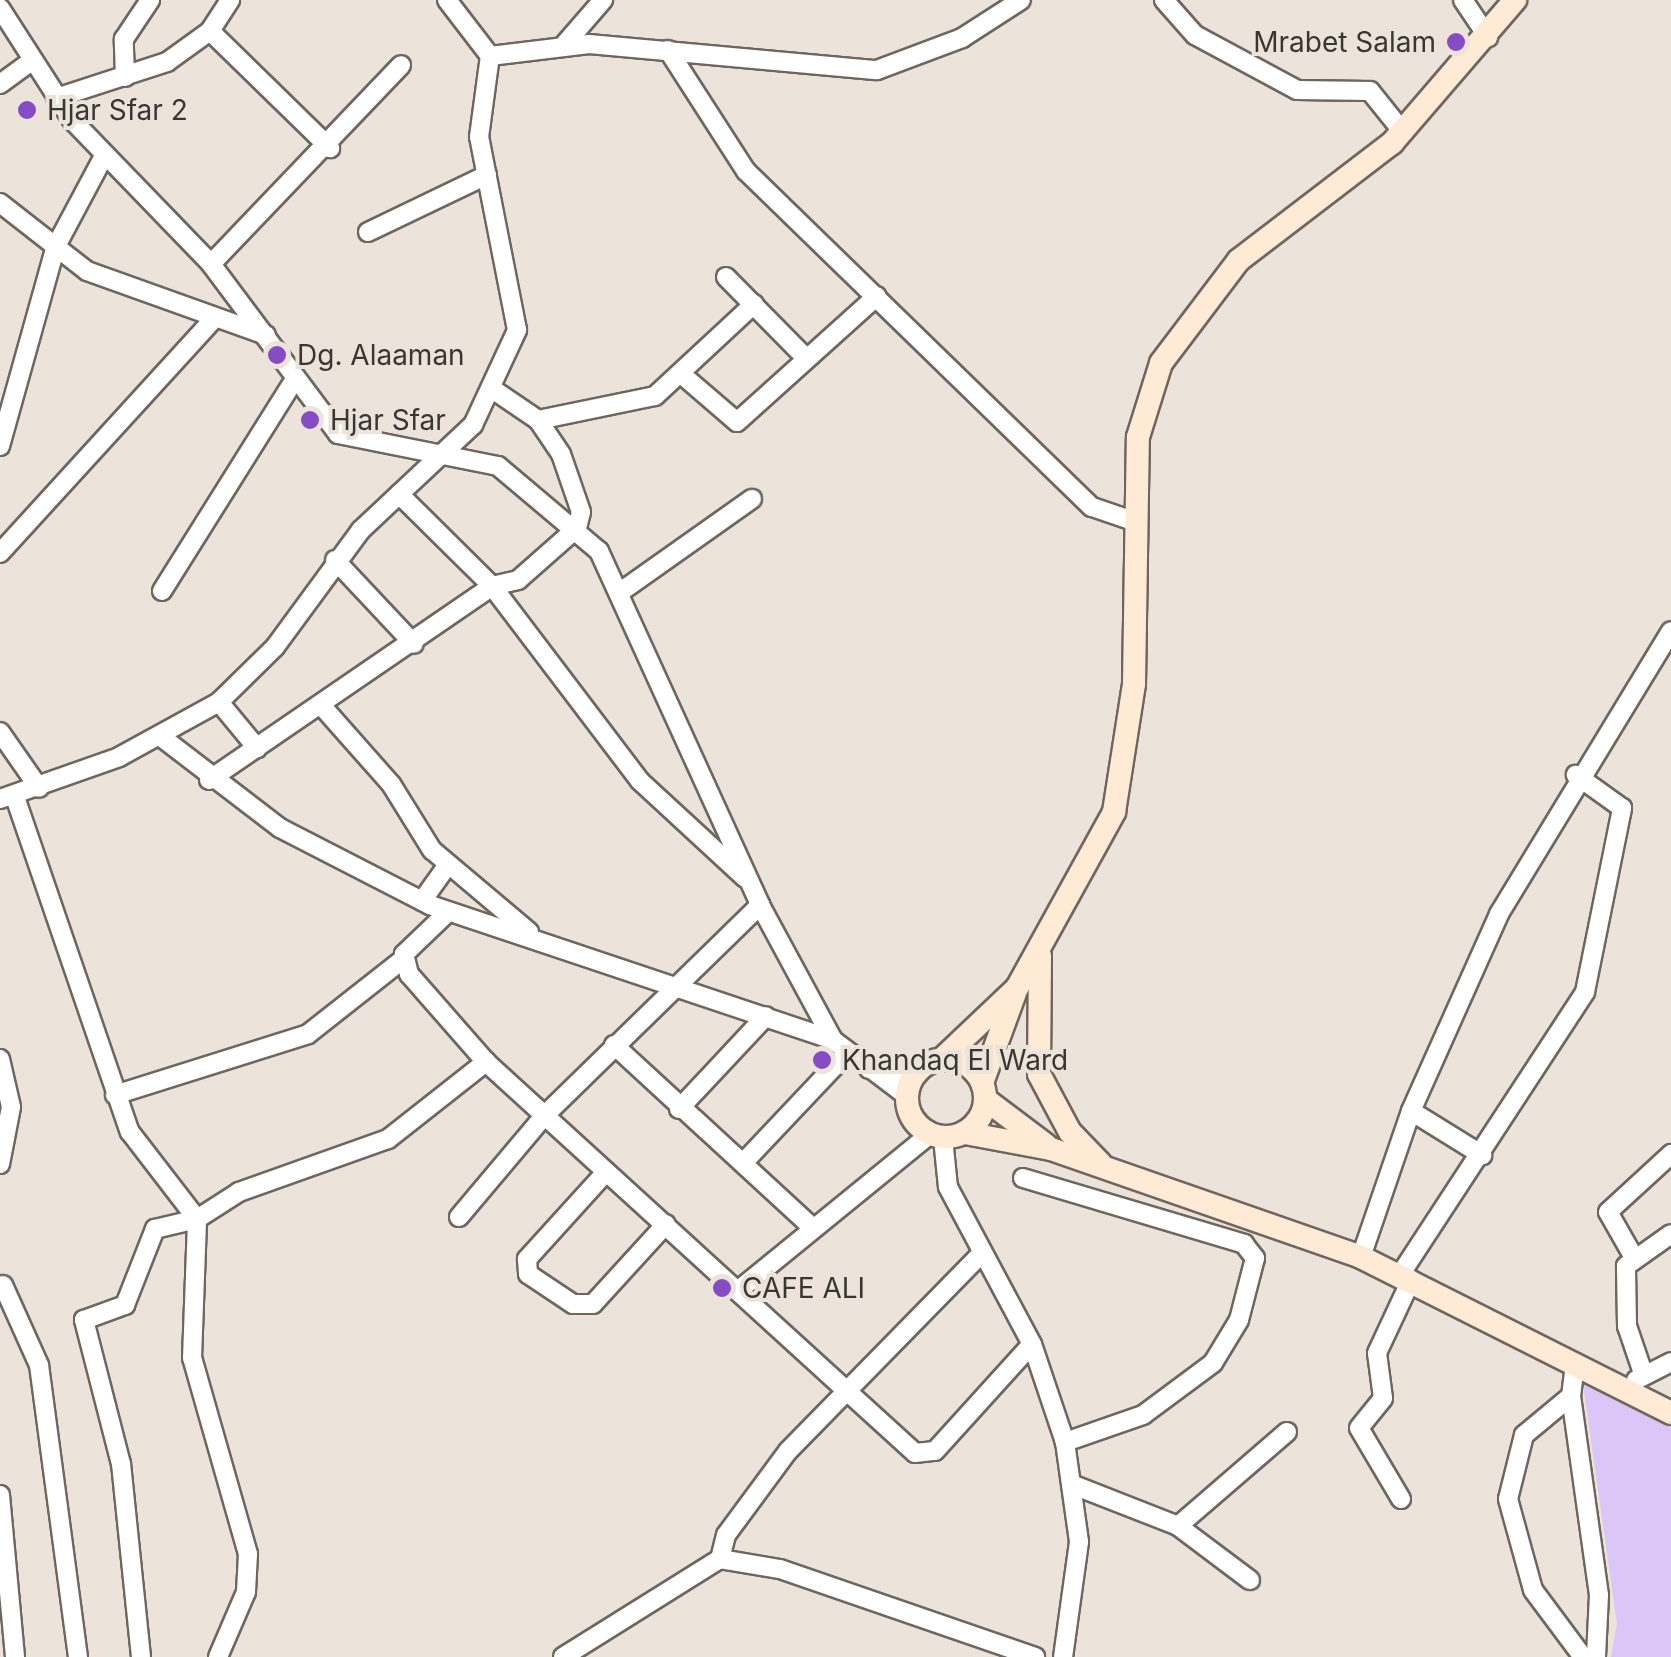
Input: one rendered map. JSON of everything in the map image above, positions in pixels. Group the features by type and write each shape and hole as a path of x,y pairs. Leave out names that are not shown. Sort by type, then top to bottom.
{"street":[{"path":"125,76 124,39 150,0"},
{"path":"56,98 167,62 210,31 230,0"},
{"path":"218,1657 246,1592 248,1554 192,1358 197,1219 130,1132 8,798 160,736 219,702 275,647 335,560 444,453 491,388 518,330 478,112 490,56 447,0"},
{"path":"564,45 603,0"},
{"path":"490,56 564,45 668,50 877,70 962,38 1021,0"},
{"path":"1164,0 1195,35 1298,90 1370,92 1403,132"},
{"path":"1464,0 1488,37"},
{"path":"870,1069 917,1072 941,1060 1017,988 1099,850 1124,775 1134,521 1144,404 1179,332 1239,260 1403,132 1488,37 1515,0"},
{"path":"0,8 56,98 102,158 210,264 266,335 292,384 338,434 382,449 444,453 498,466 577,528 619,593 760,905 840,1047"},
{"path":"210,31 330,148"},
{"path":"668,50 730,154 1092,507 1134,521"},
{"path":"0,84 32,61"},
{"path":"210,264 330,148 401,66"},
{"path":"0,446 56,246 102,158"},
{"path":"368,232 487,175"},
{"path":"0,205 87,271 211,322 266,335"},
{"path":"726,277 807,359"},
{"path":"680,373 737,422 877,296"},
{"path":"538,420 595,401 650,398 754,304"},
{"path":"0,553 211,322"},
{"path":"162,591 292,384"},
{"path":"209,780 414,644 492,586 518,580 577,528 581,512 561,454 538,420 491,388"},
{"path":"400,494 492,586 640,781 750,882"},
{"path":"619,593 752,499"},
{"path":"335,560 414,644"},
{"path":"1361,1257 1412,1111 1498,914 1576,776 1671,631"},
{"path":"219,702 257,748"},
{"path":"321,705 447,866 534,935"},
{"path":"0,732 40,788"},
{"path":"160,736 209,780 329,857 422,901 675,983 840,1047 907,1096 946,1135 1051,1149 1361,1257 1671,1413"},
{"path":"1401,1498 1359,1428 1383,1398 1377,1354 1405,1278 1575,1012 1596,946 1622,808 1576,776"},
{"path":"422,901 447,866"},
{"path":"459,1217 546,1115 675,983 760,905"},
{"path":"115,1095 308,1034 402,960 448,912"},
{"path":"1041,952 1039,1074 1070,1132 1106,1169"},
{"path":"402,960 486,1062 915,1452 930,1454 1032,1344"},
{"path":"740,1289 810,1224 946,1135 983,1091 1017,988"},
{"path":"679,1109 766,1016"},
{"path":"614,1046 810,1224"},
{"path":"743,1163 840,1047"},
{"path":"0,1059 11,1107 0,1164"},
{"path":"941,1060 965,1064 983,1091 1051,1149"},
{"path":"141,1657 121,1464 84,1320 125,1305 155,1228 197,1219 239,1192 388,1139 486,1062"},
{"path":"907,1096 917,1072"},
{"path":"1412,1111 1482,1155"},
{"path":"946,1135 940,1168 1032,1344 1065,1442 1079,1542 1062,1657"},
{"path":"1643,1373 1624,1293 1632,1254 1608,1212 1671,1154"},
{"path":"606,1172 526,1259 528,1274 573,1304 592,1304 666,1224"},
{"path":"1023,1178 1244,1244 1255,1258 1224,1350 1143,1416 1065,1442"},
{"path":"1208,1234 1217,1207"},
{"path":"1632,1254 1671,1234"},
{"path":"563,1657 720,1560 743,1508 844,1386 982,1253"},
{"path":"3,1285 42,1381 78,1657"},
{"path":"1625,1390 1643,1373 1671,1363"},
{"path":"1575,1364 1571,1396 1600,1596 1596,1657"},
{"path":"1571,1396 1524,1435 1508,1499 1534,1590 1583,1657"},
{"path":"1178,1526 1287,1432"},
{"path":"1071,1484 1178,1526 1250,1580"},
{"path":"0,1495 15,1657"},
{"path":"720,1560 780,1569 1035,1657"}],"shaded area":[{"path":"1583,1384 1671,1428 1671,1657 1611,1657 1617,1624"}],"place":[{"name":"Mrabet Salam","path":"1456,42"},
{"name":"Hjar Sfar 2","path":"27,110"},
{"name":"Dg. Alaaman","path":"277,355"},
{"name":"Hjar Sfar","path":"310,420"},
{"name":"Khandaq El Ward","path":"822,1060"},
{"name":"CAFE ALI","path":"722,1288"}]}
